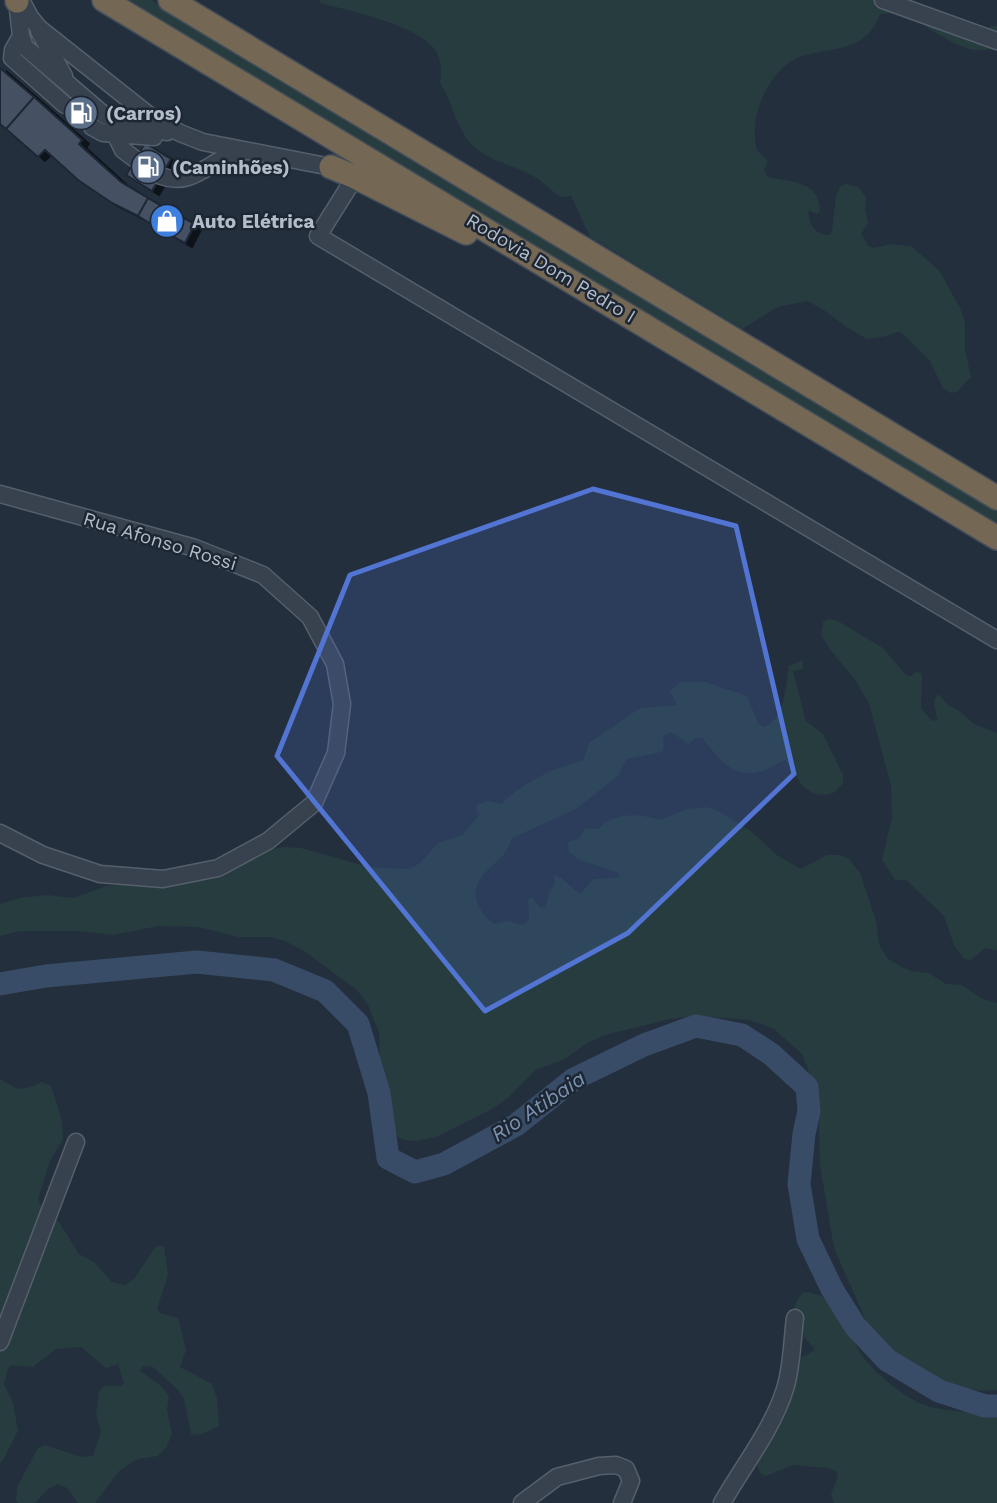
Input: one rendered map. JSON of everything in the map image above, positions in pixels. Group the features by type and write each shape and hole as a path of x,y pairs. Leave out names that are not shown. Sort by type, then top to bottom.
{"highway":[{"name":"Rodovia Dom Pedro I","path":"104,0 997,538"},
{"name":"Rodovia Dom Pedro I","path":"170,0 997,498"},
{"path":"331,167 637,320"}],"street":[{"path":"883,0 997,41"},
{"path":"21,4 21,36 12,54 13,61 103,114 203,142 331,167"},
{"path":"21,4 70,95"},
{"path":"21,4 39,28 150,116 203,142"},
{"path":"103,114 123,150 135,159"},
{"path":"92,127 103,133 203,142"},
{"path":"161,176 175,180 190,177 232,154 249,150"},
{"path":"355,177 318,236 997,640"},
{"name":"Rua Afonso Rossi","path":"0,494 195,548 263,575 310,617 335,664 342,704 336,753 314,803 268,841 218,868 163,879 100,874 43,855 0,833"},
{"path":"0,1342 76,1142"},
{"path":"722,1503 769,1424 785,1389 795,1318"},
{"path":"522,1503 557,1477 599,1466 616,1465 626,1469 631,1480 622,1503"}],"highlighted area":[{"path":"593,489 736,526 794,774 628,933 485,1011 277,756 350,575"}],"green space":[{"path":"120,0 151,0 997,508 997,527"},
{"path":"319,0 904,0 960,28 986,28 997,25 997,48 975,50 941,36 912,15 880,14 873,28 855,43 800,57 782,69 763,96 755,129 757,148 768,161 764,170 768,177 795,182 810,188 815,194 820,211 817,214 809,210 809,215 816,230 829,235 832,231 836,196 840,187 846,184 858,187 866,197 868,223 861,234 869,246 911,246 939,270 965,322 965,350 971,377 957,392 951,393 943,388 930,361 902,333 867,339 807,301 778,307 742,329 590,237 571,196 560,197 533,176 493,159 474,147 459,125 440,83 439,59 428,42 400,27 320,3"},
{"path":"836,620 883,648 907,676 921,673 921,708 932,721 937,720 934,700 938,694 974,724 997,733 997,950 985,948 971,960 964,959 954,945 944,916 906,880 895,880 882,860 892,817 891,786 869,703 854,678 821,635 823,622"},
{"path":"803,660 803,669 793,671 806,721 823,734 843,775 843,783 835,792 822,795 809,791 785,760 759,772 738,771 724,763 702,738 696,738 689,744 671,732 663,736 662,752 627,759 619,775 576,809 512,838 505,853 481,878 476,890 477,901 482,912 494,924 507,921 524,925 529,919 528,899 532,897 540,907 545,908 555,884 554,875 580,894 594,879 621,877 617,872 579,860 569,852 568,842 579,839 585,828 598,829 611,819 627,816 659,820 687,809 706,807 717,810 752,832 778,856 801,869 827,855 839,855 849,859 860,873 876,921 879,944 887,958 911,971 929,973 946,984 961,985 981,998 997,1003 997,1390 968,1389 940,1380 900,1357 870,1330 834,1248 820,1165 818,1095 802,1054 774,1029 750,1020 694,1016 605,1035 587,1043 565,1059 536,1070 507,1099 490,1110 436,1137 417,1141 404,1140 392,1134 384,1122 380,1088 379,1032 369,1007 357,990 304,951 283,940 270,937 238,937 199,927 158,926 114,935 78,931 20,931 0,936 0,904 20,898 47,895 74,898 106,886 198,880 259,853 283,847 301,848 369,867 408,869 419,864 438,843 462,835 480,814 476,810 477,805 488,801 501,804 518,789 539,777 560,767 583,761 589,743 640,708 677,705 670,691 680,682 705,682 747,696 758,723 763,727 776,718 780,710 789,666"},
{"path":"0,1079 20,1089 42,1082 51,1086 62,1120 63,1139 50,1161 38,1199 43,1209 59,1222 79,1254 94,1262 112,1282 125,1285 134,1279 156,1246 164,1246 168,1275 157,1309 160,1313 178,1318 186,1350 180,1367 212,1384 217,1398 219,1426 199,1435 191,1434 184,1398 153,1367 143,1366 140,1371 161,1386 169,1396 167,1410 172,1434 166,1448 158,1456 138,1459 120,1470 95,1503 78,1503 67,1488 58,1484 48,1489 35,1503 16,1501 17,1487 38,1448 45,1445 81,1457 93,1456 101,1431 96,1415 99,1391 104,1386 120,1386 124,1383 118,1364 106,1368 81,1347 56,1349 33,1367 13,1365 8,1368 4,1384 13,1403 18,1431 0,1463"},
{"path":"804,1292 825,1299 833,1307 863,1357 890,1384 907,1396 940,1409 997,1412 997,1503 834,1503 831,1494 838,1477 836,1471 793,1465 766,1476 761,1474 757,1466 758,1437 793,1362 815,1350 793,1319 797,1302"}],"building":[{"path":"0,68 34,97 6,129 0,124"},
{"name":"(Carros)","path":"74,94 101,116 88,132 61,110"},
{"path":"34,97 82,140 79,144 121,182 148,198 138,216 112,203 78,180 45,150 38,157 6,129"},
{"name":"(Caminhões)","path":"145,143 171,159 152,191 126,175"},
{"path":"148,198 163,207 153,225 138,216"},
{"name":"Auto Elétrica","path":"163,207 180,216 169,234 153,225"},
{"path":"180,216 195,224 185,243 169,234"}],"waterway":[{"name":"Rio Atibaia","path":"0,984 46,976 197,962 274,970 325,991 358,1024 379,1093 388,1158 415,1172 444,1164 516,1125 574,1079 644,1045 696,1026 742,1035 771,1054 807,1087 809,1111 799,1184 808,1239 832,1289 855,1326 887,1360 939,1391 985,1406 997,1406"}],"tunnel":[{"path":"65,105 92,127"},
{"path":"135,159 161,176"}],"place":[{"name":"(Carros)","path":"81,113"},
{"name":"(Caminhões)","path":"148,167"},
{"name":"Auto Elétrica","path":"167,221"}]}
